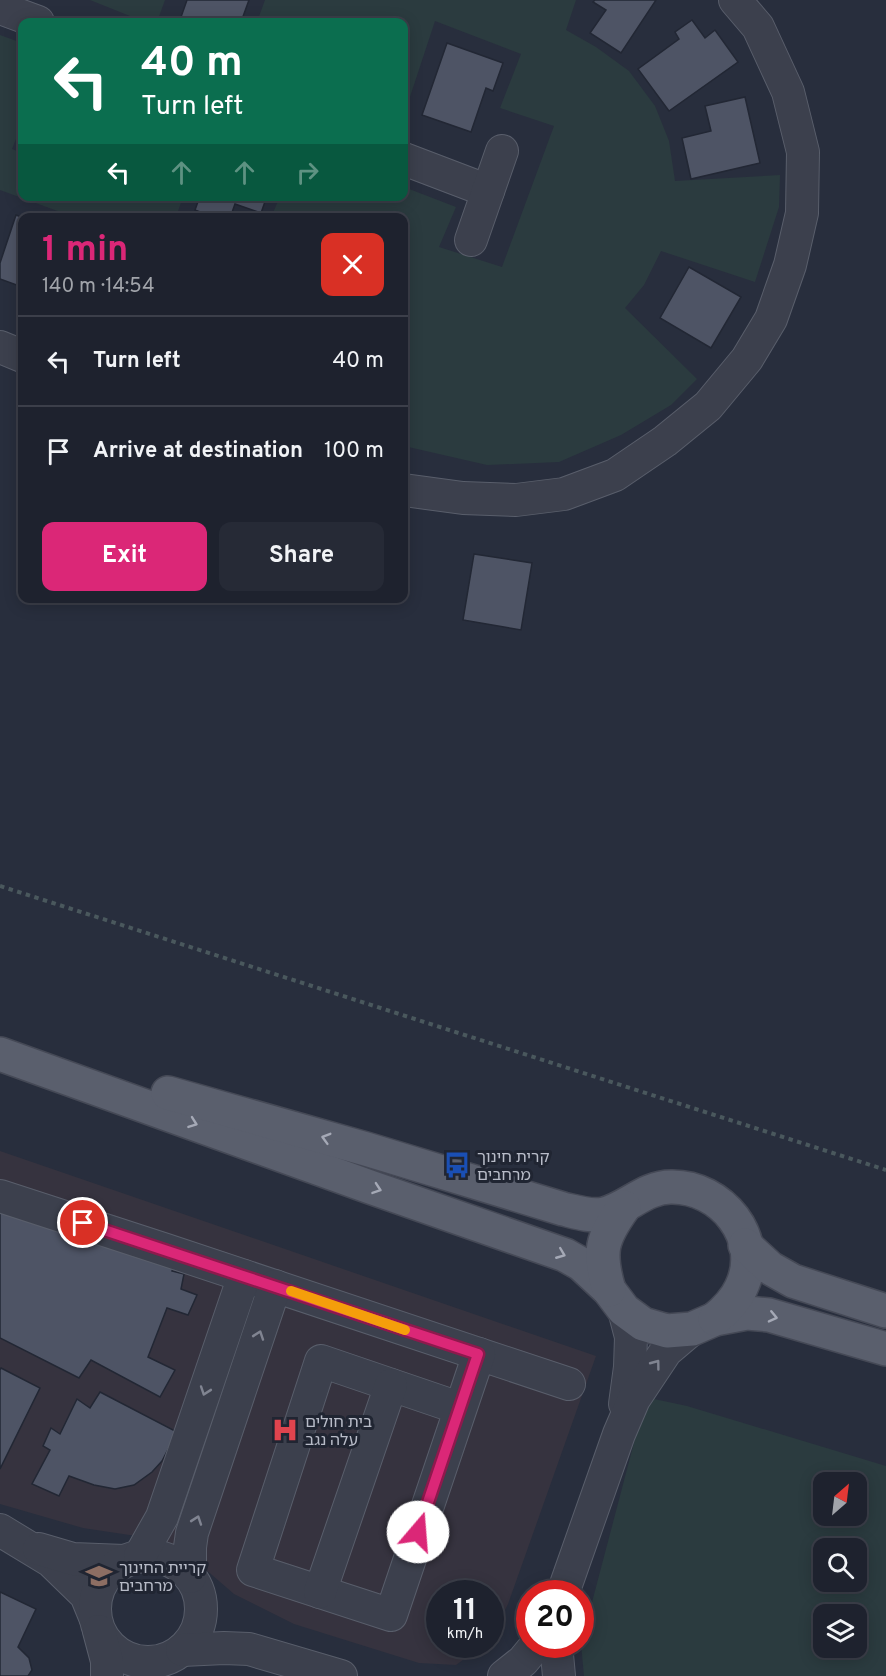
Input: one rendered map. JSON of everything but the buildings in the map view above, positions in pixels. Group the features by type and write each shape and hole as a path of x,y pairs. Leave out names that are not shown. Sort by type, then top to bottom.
{"main road":[{"path":"0,1045 586,1214 602,1215 624,1207 644,1193 669,1186 694,1189 713,1197 732,1214 744,1236 748,1262 742,1286 729,1308 704,1324"},
{"path":"0,1053 565,1255 581,1264 643,1324 667,1331 747,1313 769,1315 886,1349"},
{"path":"616,1300 602,1265 602,1252 609,1228 624,1207"},
{"path":"745,1245 770,1268 794,1281 886,1311"}],"street":[{"path":"408,491 463,498 516,500 564,494 615,475 666,441 708,406 747,358 771,319 790,265 802,213 803,152 788,92 758,27 735,0"},
{"path":"0,8 27,18"},
{"path":"471,240 502,150"},
{"path":"408,161 488,191"},
{"path":"0,347 18,354"},
{"path":"0,1197 569,1384"},
{"path":"244,1276 162,1517 132,1558 110,1570 99,1585 95,1597 97,1624 111,1647 128,1658 138,1661 160,1662 202,1648 240,1649 341,1676"},
{"path":"160,1662 195,1635 201,1614 189,1547 192,1533 275,1286"},
{"path":"616,1300 631,1337 630,1367 619,1434"},
{"path":"568,1580 619,1434 634,1399 666,1351 704,1324"},
{"path":"459,1408 321,1361 253,1570 391,1616 478,1354"},
{"path":"320,1592 391,1385"},
{"path":"11,1536 49,1553 73,1559 154,1556 171,1560 185,1570 223,1627 243,1642 273,1656"},
{"path":"11,1536 51,1561 86,1595 107,1661 107,1676"},
{"path":"504,1676 525,1658"},
{"path":"557,1658 559,1676"},
{"path":"504,1676 509,1674 535,1676"}],"path":[{"path":"0,886 886,1170"}],"shaded area":[{"path":"90,0 165,0 158,18 135,18"},
{"path":"265,0 576,0 566,30 596,47 629,71 655,106 669,141 675,181 780,175 779,207 755,282 661,251 644,285 625,308 697,379 671,405 621,435 559,462 487,465 408,447 408,213 273,213 278,201 408,201 408,189 456,207 439,247 502,267 554,126 500,108 521,54 435,21 408,103 408,18 258,18"},
{"path":"0,35 18,42 18,134 12,149 18,151 18,197 0,190"},
{"path":"30,201 182,201 177,213 63,213"},
{"name":"בית חולים עלה נגב","path":"0,1151 596,1356 504,1612 504,1580 426,1580 426,1658 466,1658 456,1665 419,1663 294,1624 234,1594 197,1562 163,1540 83,1528 0,1504"},
{"path":"654,1399 687,1406 886,1466 886,1676 584,1676 582,1658 594,1658 594,1595 640,1420"}],"slow traffic":[{"path":"291,1291 405,1330"}],"place":[{"name":"קרית חינוך מרחבים","path":"457,1165"},
{"name":"בית חולים עלה נגב","path":"285,1430"},
{"name":"קריית החינוך מרחבים","path":"99,1576"}],"route":[{"path":"83,1223 478,1354 418,1532"}]}
